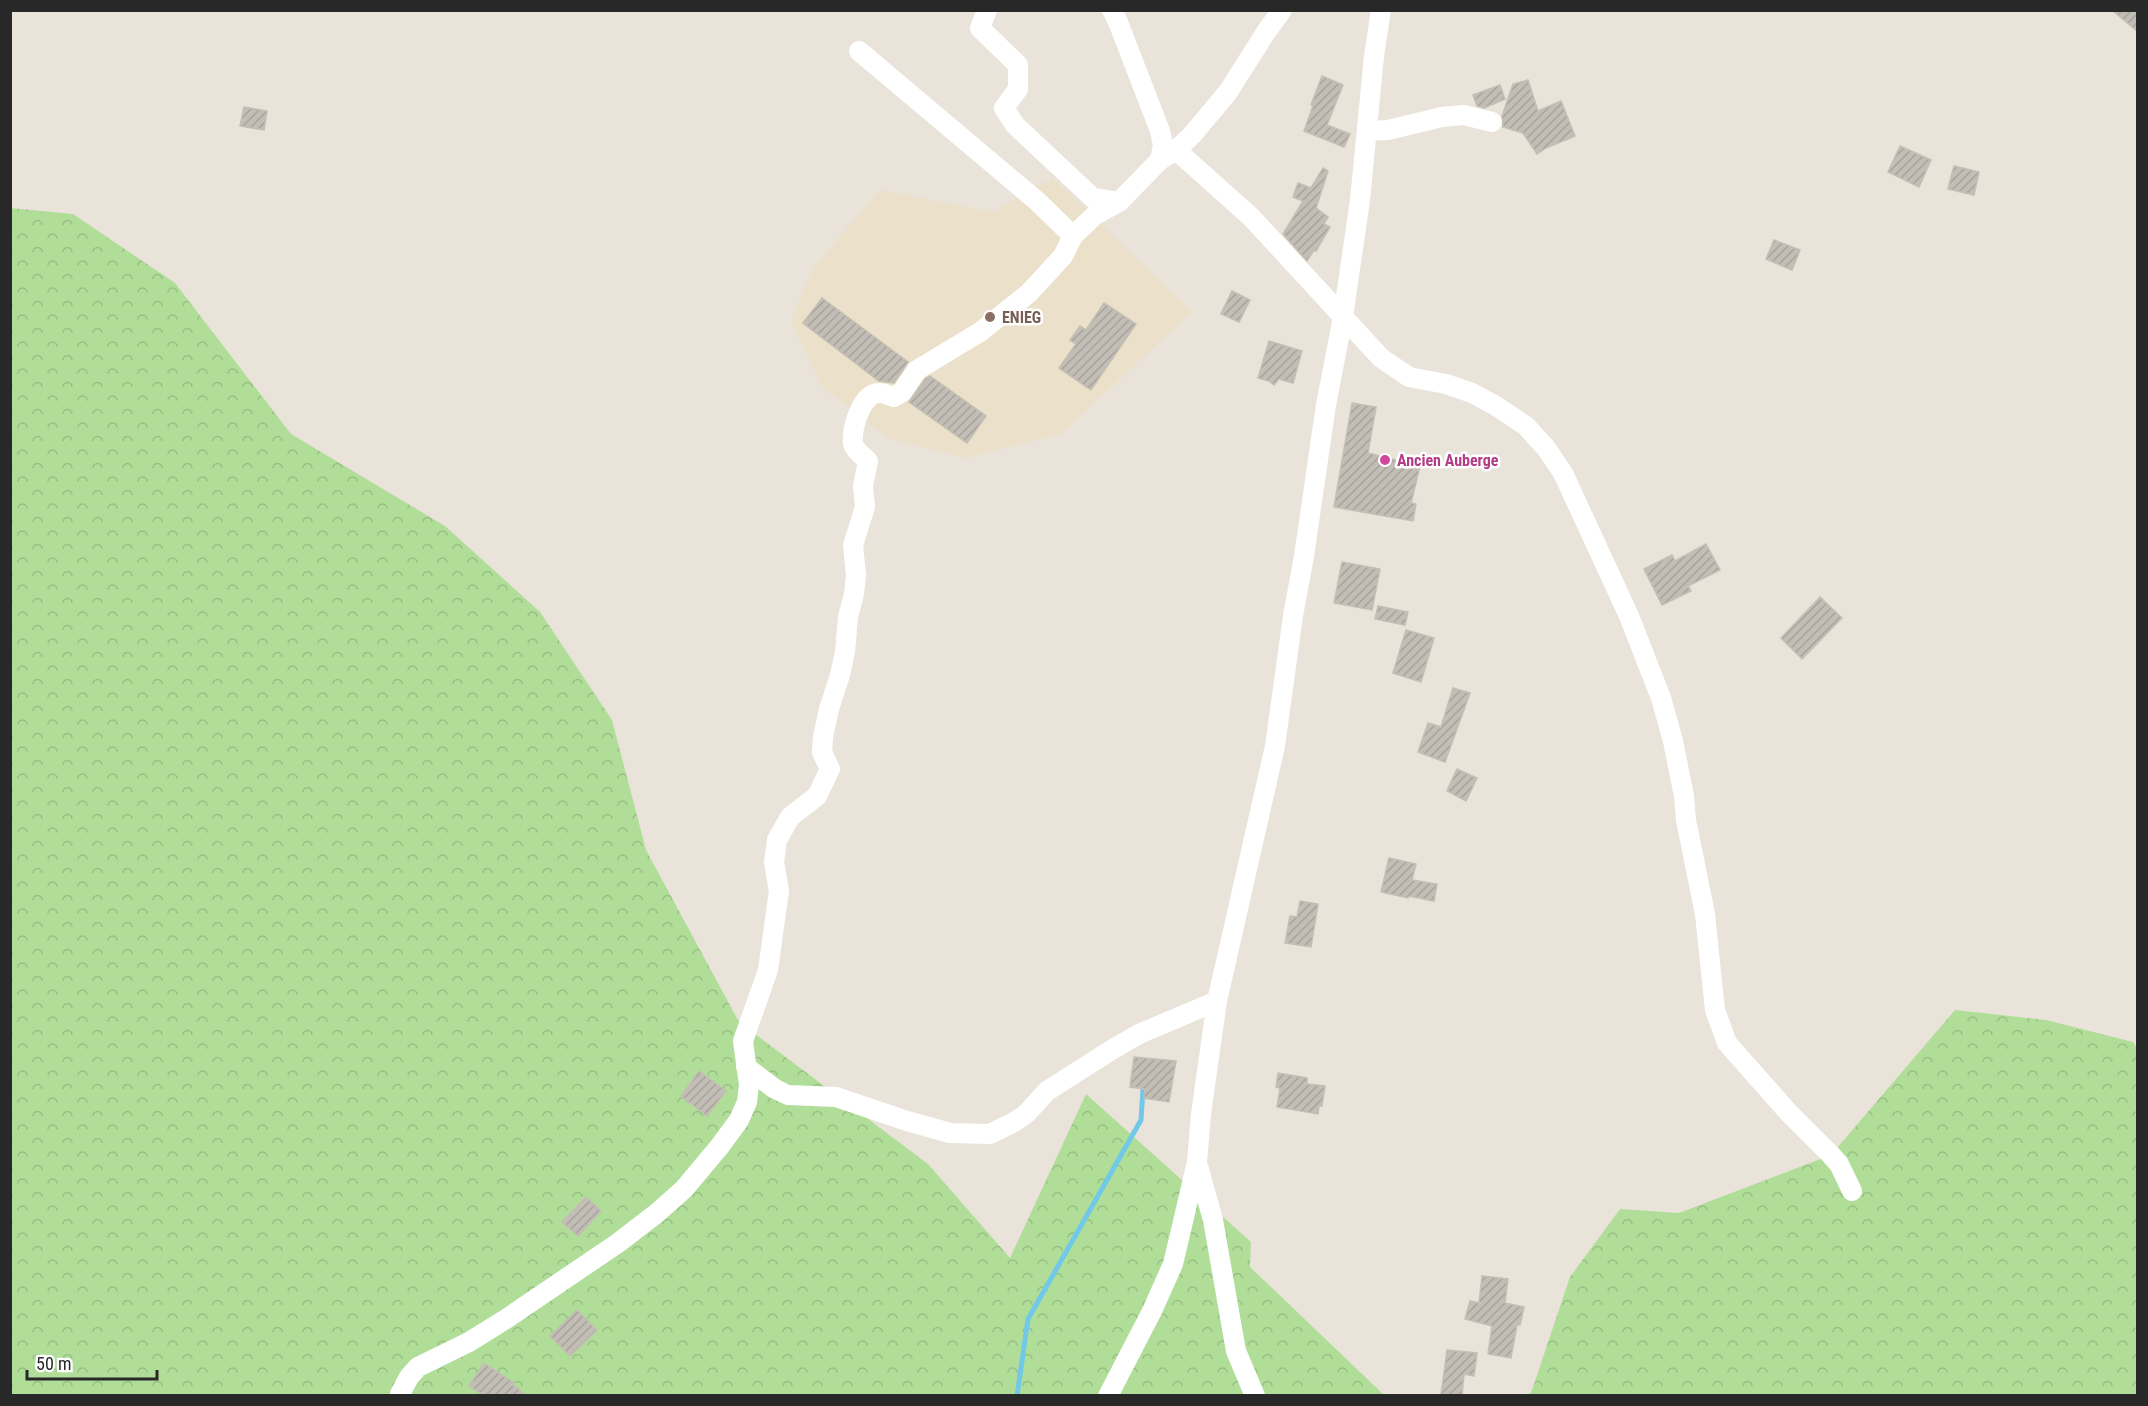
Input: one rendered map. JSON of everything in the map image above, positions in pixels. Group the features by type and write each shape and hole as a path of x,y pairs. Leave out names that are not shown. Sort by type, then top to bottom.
{"street":[{"path":"987,10 980,28 1018,65 1018,89 1004,108 1015,125 1093,198 1119,202"},
{"path":"1112,10 1168,155 1251,218 1382,358 1409,377 1446,384 1472,393 1496,406 1526,426 1546,448 1563,473 1629,616 1661,698 1680,768 1689,839 1706,914 1715,1010 1722,1034 1727,1043 1788,1112 1835,1160 1852,1191"},
{"path":"400,1394 409,1377 418,1367 469,1342 549,1291 657,1213 684,1189 739,1120 747,1102 748,1085 743,1041 768,970 779,891 774,862 777,840 790,817 817,796 830,769 822,752 823,737 845,652 848,617 856,575 853,545 865,507 863,486 868,461 853,443 858,414 864,402 880,393 894,397 902,392 917,370 980,332 1021,299 1063,256 1073,236 1095,215 1119,202 1213,112 1282,10"},
{"path":"1108,1395 1152,1311 1173,1264 1197,1162 1202,1105 1217,1001 1230,935 1275,746 1322,427 1343,317 1360,200 1374,56 1381,10"},
{"path":"859,51 1037,201 1073,236"},
{"path":"1368,131 1388,130 1442,117 1464,115 1492,123"},
{"path":"746,1067 775,1089 788,1095 836,1097 950,1133 990,1134 1027,1113 1047,1091 1139,1034 1217,1001"},
{"path":"1197,1162 1213,1220 1236,1351 1255,1395"}],"shaded area":[{"name":"ENIEG","path":"1053,178 1192,312 1061,434 965,458 888,438 823,388 791,321 813,268 880,190 992,212"}],"green space":[{"path":"10,208 73,214 175,283 291,434 445,526 540,612 612,720 646,850 739,1022 928,1164 1010,1258 1086,1094 1251,1242 1250,1267 1384,1395 11,1395"},
{"path":"1955,1010 2046,1020 2133,1042 2137,1048 2137,1395 1528,1396 1570,1277 1620,1209 1679,1213 1831,1155"}],"building":[{"path":"2112,10 2138,10 2138,32"},
{"path":"1322,76 1343,85 1327,125 1350,134 1344,147 1304,131"},
{"path":"1528,80 1538,111 1561,101 1575,136 1537,154 1523,133 1503,127 1502,116 1513,84"},
{"path":"1500,85 1505,99 1484,108 1477,106 1473,95"},
{"path":"244,107 267,111 264,130 240,126"},
{"path":"1900,146 1931,160 1919,187 1888,172"},
{"path":"1954,166 1979,172 1974,195 1948,189"},
{"path":"1323,168 1328,171 1316,208 1328,217 1324,224 1330,227 1316,251 1314,250 1307,261 1283,234 1303,201 1293,197 1298,183 1311,188"},
{"path":"1774,240 1800,250 1792,270 1766,259"},
{"path":"1232,291 1250,300 1239,322 1221,314"},
{"path":"822,298 908,362 894,383 879,381 803,323"},
{"path":"1104,303 1136,324 1091,390 1059,368 1076,344 1070,340 1080,326 1086,330"},
{"path":"1269,341 1302,351 1293,383 1279,379 1274,385 1258,378"},
{"path":"930,376 986,416 967,443 909,402 925,379"},
{"path":"1352,403 1376,407 1368,453 1420,466 1411,503 1416,504 1413,521 1334,507"},
{"path":"1706,544 1720,570 1688,586 1691,591 1662,605 1644,569 1672,555 1675,561"},
{"path":"1342,562 1380,569 1372,610 1334,603"},
{"path":"1820,597 1842,618 1802,659 1781,638"},
{"path":"1378,606 1408,612 1405,625 1375,619"},
{"path":"1406,630 1434,638 1421,682 1393,673"},
{"path":"1453,688 1470,693 1445,762 1418,752 1428,723 1441,727"},
{"path":"1457,769 1477,778 1466,801 1447,791"},
{"path":"1389,858 1416,864 1412,880 1437,884 1434,901 1381,892"},
{"path":"1300,901 1318,904 1311,947 1285,943 1290,916 1297,917"},
{"path":"1134,1057 1176,1061 1169,1102 1144,1098 1145,1089 1130,1087"},
{"path":"699,1071 726,1091 707,1116 681,1096"},
{"path":"1278,1073 1307,1078 1307,1084 1325,1086 1322,1106 1319,1106 1318,1114 1277,1107 1280,1088 1276,1087"},
{"path":"586,1197 601,1211 578,1236 562,1222"},
{"path":"1482,1276 1508,1279 1505,1303 1524,1307 1520,1325 1517,1325 1511,1358 1488,1354 1492,1326 1465,1319 1470,1301 1479,1303"},
{"path":"577,1310 597,1330 570,1356 550,1336"},
{"path":"1447,1350 1477,1353 1474,1376 1464,1374 1462,1395 1441,1395"},
{"path":"484,1363 514,1383 513,1385 526,1395 483,1395 469,1386"}],"waterway":[{"path":"1017,1396 1028,1319 1141,1120 1143,1089"}],"place":[{"name":"ENIEG","path":"990,317"},
{"name":"Ancien Auberge","path":"1385,460"}]}
